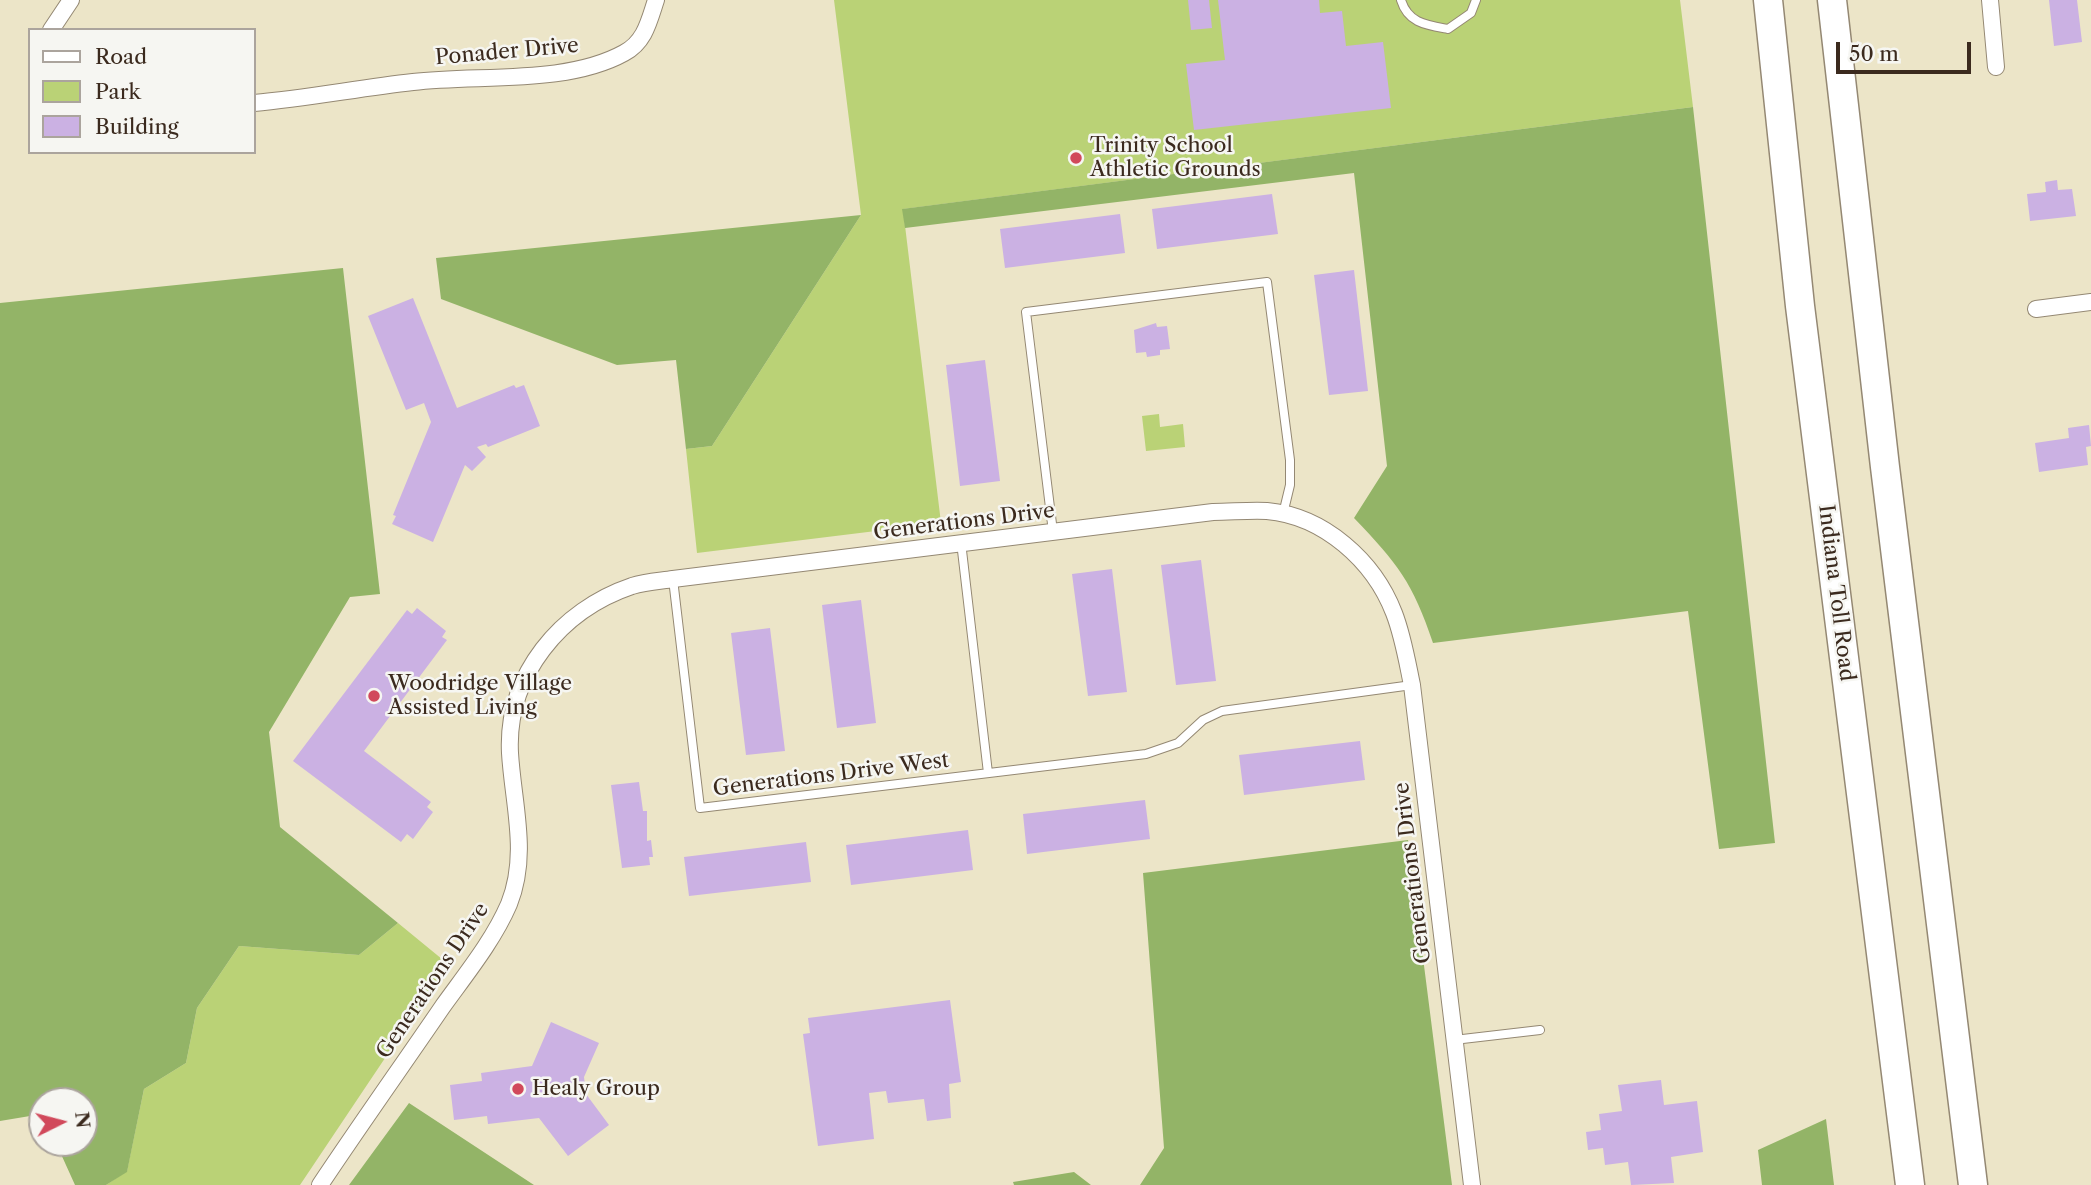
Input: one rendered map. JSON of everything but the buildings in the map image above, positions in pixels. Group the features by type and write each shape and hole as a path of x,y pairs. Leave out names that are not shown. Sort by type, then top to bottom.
{"highway":[{"name":"Indiana Toll Road","path":"1768,0 1800,306 1910,1185"},
{"path":"1832,0 1881,439 1973,1185"}],"street":[{"path":"52,28 71,0"},
{"name":"Ponader Drive","path":"256,103 329,96 414,81 558,71 602,62 624,54 641,39 656,0"},
{"path":"1990,0 1996,67"},
{"path":"2036,309 2091,302"},
{"name":"Generations Drive","path":"320,1185 475,961 509,903 519,869 520,834 510,751 512,722 520,690 531,668 563,624 586,607 635,585 673,579 1213,512 1267,511 1283,514 1340,539 1363,562 1382,588 1395,613 1412,685 1472,1185"}],"lane":[{"path":"1401,0 1405,12 1419,24 1448,29 1471,13 1476,0"},
{"path":"1053,532 1026,313 1267,282 1290,460 1290,485 1283,514"},
{"path":"961,542 988,773"},
{"name":"Generations Drive West","path":"673,579 699,808 1146,754 1178,743 1203,720 1222,711 1412,685"},
{"path":"1454,1040 1540,1030"}],"green space":[{"name":"Trinity School Athletic Grounds","path":"834,0 1680,0 1693,107 903,209 941,523 697,553 686,449 712,446 861,215"},
{"path":"1693,107 1775,843 1719,849 1688,611 1433,643 1411,589 1382,548 1354,518 1387,466 1354,173 905,228 902,209"},
{"path":"861,215 712,446 686,449 676,360 617,365 441,299 436,258"},
{"path":"343,268 380,594 350,597 269,732 280,827 398,923 359,955 239,946 197,1008 186,1063 144,1089 127,1172 106,1185 75,1185 62,1157 98,1157 98,1087 28,1087 28,1116 0,1121 0,303"},
{"path":"1159,414 1160,427 1183,424 1185,447 1146,451 1142,416"},
{"path":"1408,840 1452,1185 1140,1185 1164,1148 1143,873"},
{"path":"398,923 448,964 300,1185 106,1185 127,1171 144,1089 186,1063 197,1008 239,946 359,955"},
{"path":"409,1103 534,1185 349,1185"},
{"path":"1826,1119 1834,1185 1762,1185 1758,1150"},
{"path":"1074,1172 1091,1185 1014,1185 1013,1182"}],"place":[{"name":"Trinity School Athletic Grounds","path":"1076,158"},
{"name":"Woodridge Village Assisted Living","path":"374,696"},
{"name":"Healy Group","path":"518,1089"}]}
